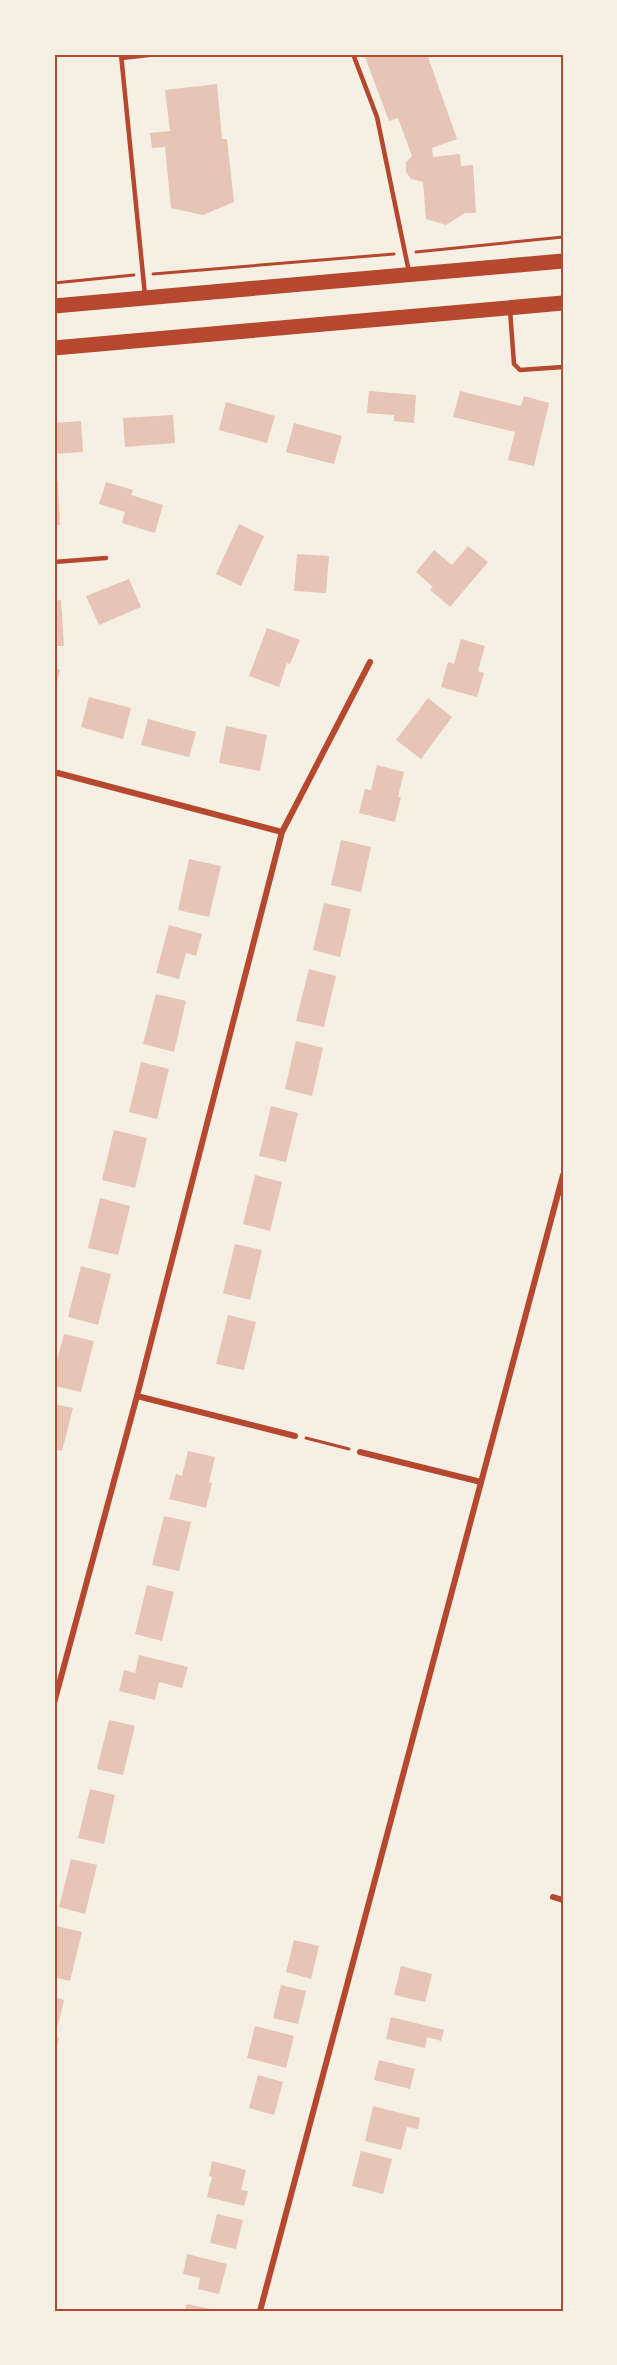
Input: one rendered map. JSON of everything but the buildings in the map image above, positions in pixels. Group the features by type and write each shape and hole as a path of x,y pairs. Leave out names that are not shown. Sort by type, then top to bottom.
{"main road":[{"path":"54,306 563,261"},
{"path":"54,348 563,303"}],"street":[{"path":"54,1703 282,832 370,662"},
{"path":"54,772 282,832"},
{"path":"260,2311 563,1175"},
{"path":"136,1396 295,1436"},
{"path":"360,1452 481,1482"},
{"path":"553,1897 563,1900"}],"lane":[{"path":"145,298 121,56 157,54"},
{"path":"353,54 377,117 409,274"},
{"path":"510,307 514,364 520,370 563,367"},
{"path":"54,562 106,558"}],"path":[{"path":"54,283 563,237"},
{"path":"295,1436 360,1452"}]}
